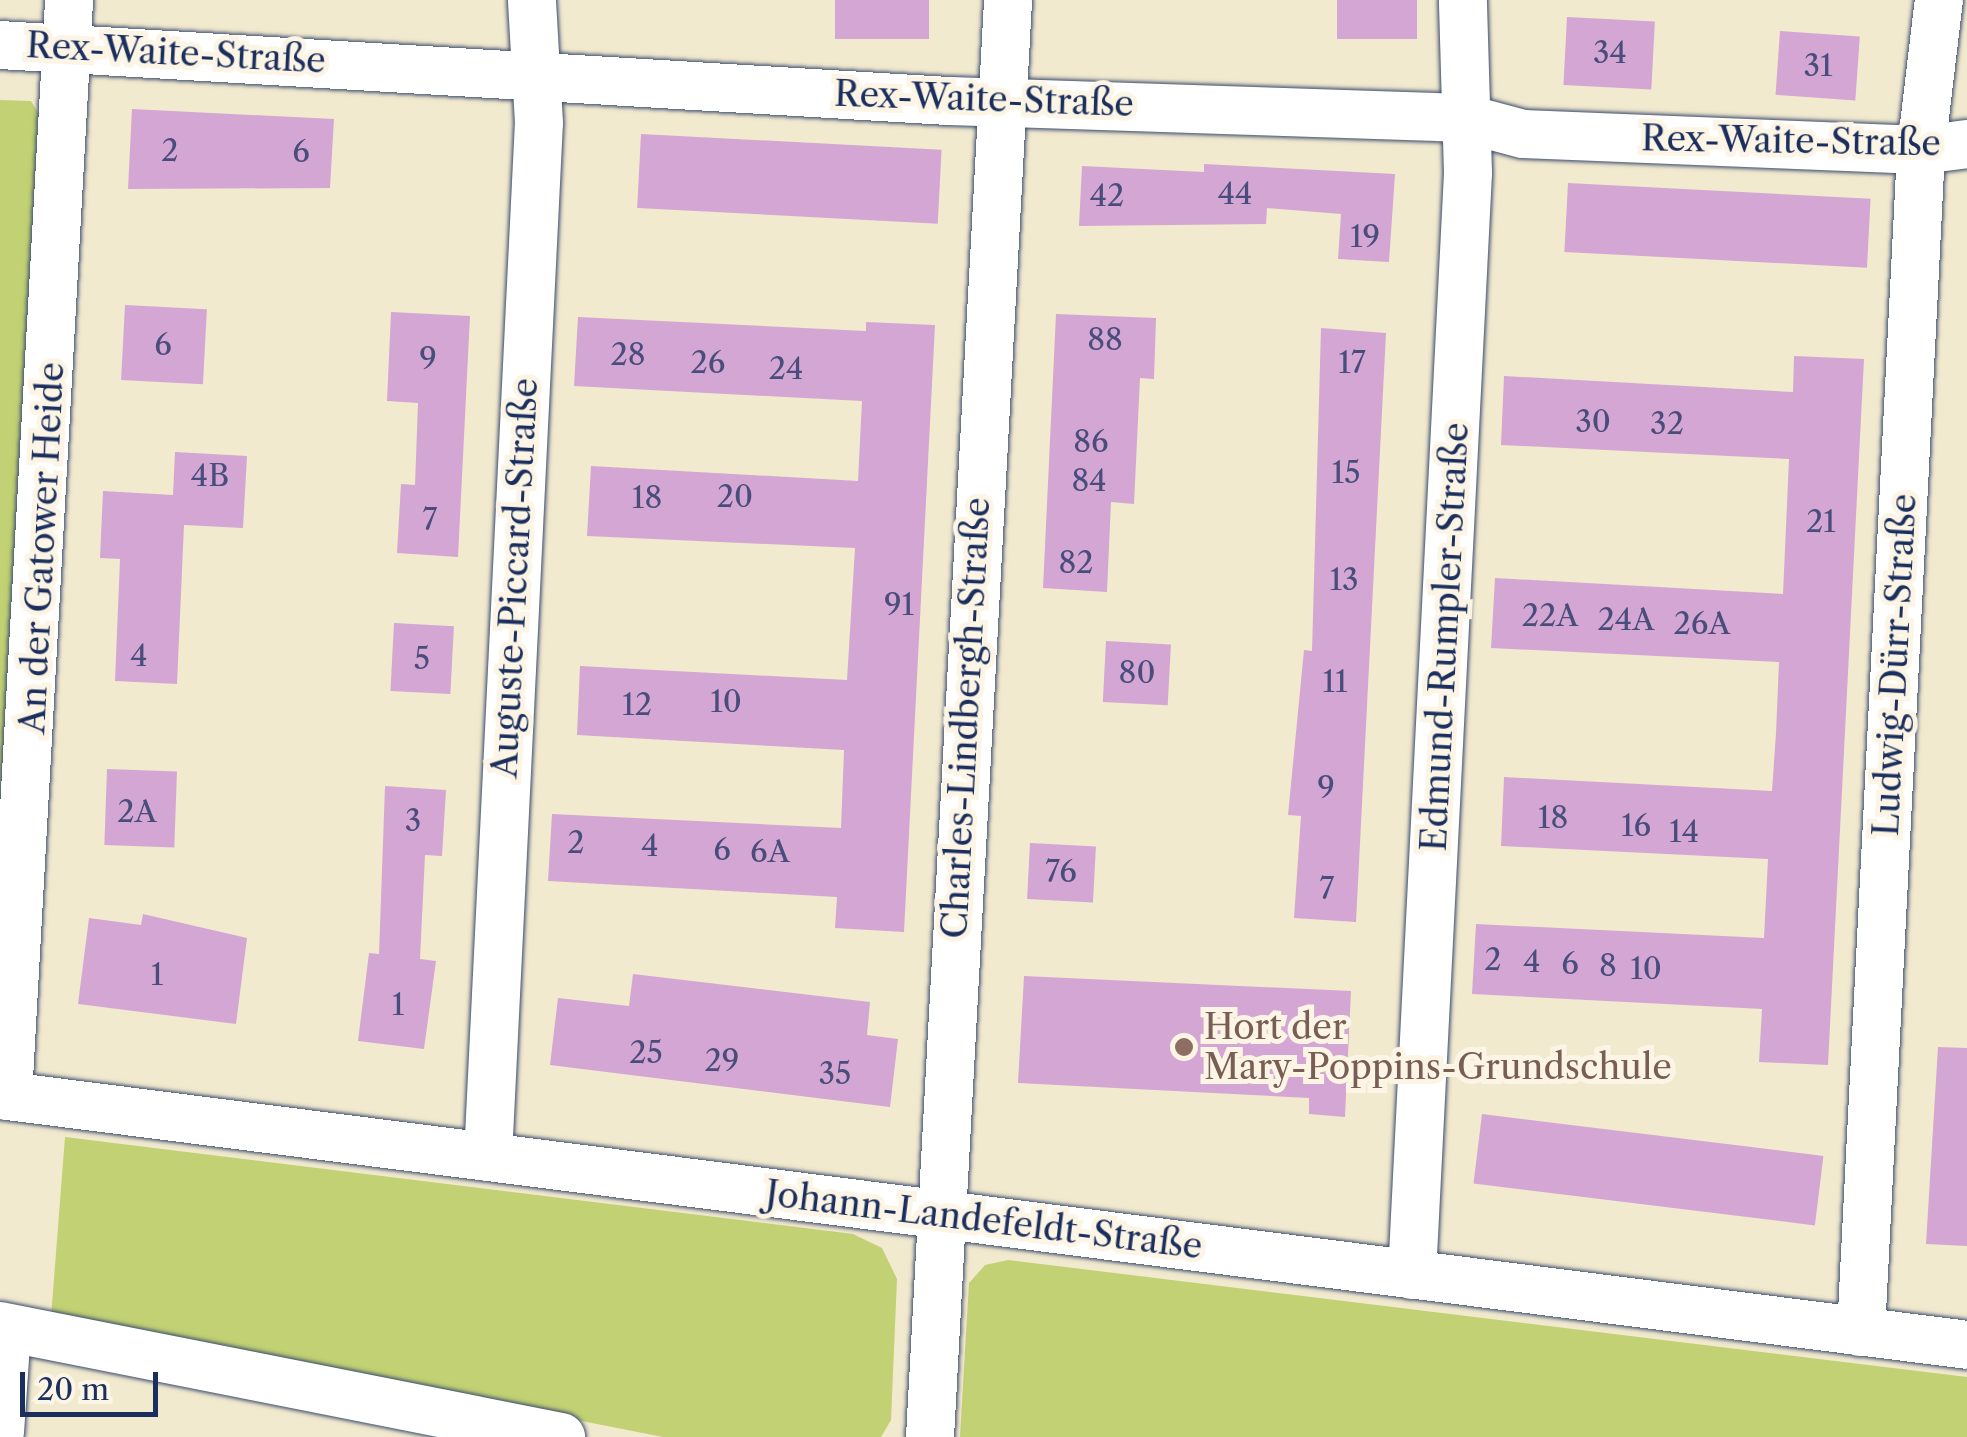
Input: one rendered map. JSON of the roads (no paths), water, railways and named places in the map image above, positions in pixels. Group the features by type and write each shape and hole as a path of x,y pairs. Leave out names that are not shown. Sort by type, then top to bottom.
{"street":[{"name":"An der Gatower Heide","path":"4,1095 69,0"},
{"name":"Auguste-Piccard-Straße","path":"488,1157 538,76 532,0"},
{"name":"Charles-Lindbergh-Straße","path":"930,1437 936,1214 1008,0"},
{"name":"Edmund-Rumpler-Straße","path":"1412,1275 1468,172 1463,118 1463,0"},
{"name":"Ludwig-Dürr-Straße","path":"1861,1332 1944,147 1938,0"},
{"name":"Rex-Waite-Straße","path":"0,45 538,76 1463,118 1523,134 1944,147"},
{"name":"Johann-Landefeldt-Straße","path":"4,1095 1967,1345"},
{"path":"0,1432 4,1327 561,1437"}],"place":[{"name":"Hort der Mary-Poppins-Grundschule","path":"1184,1047"}]}
